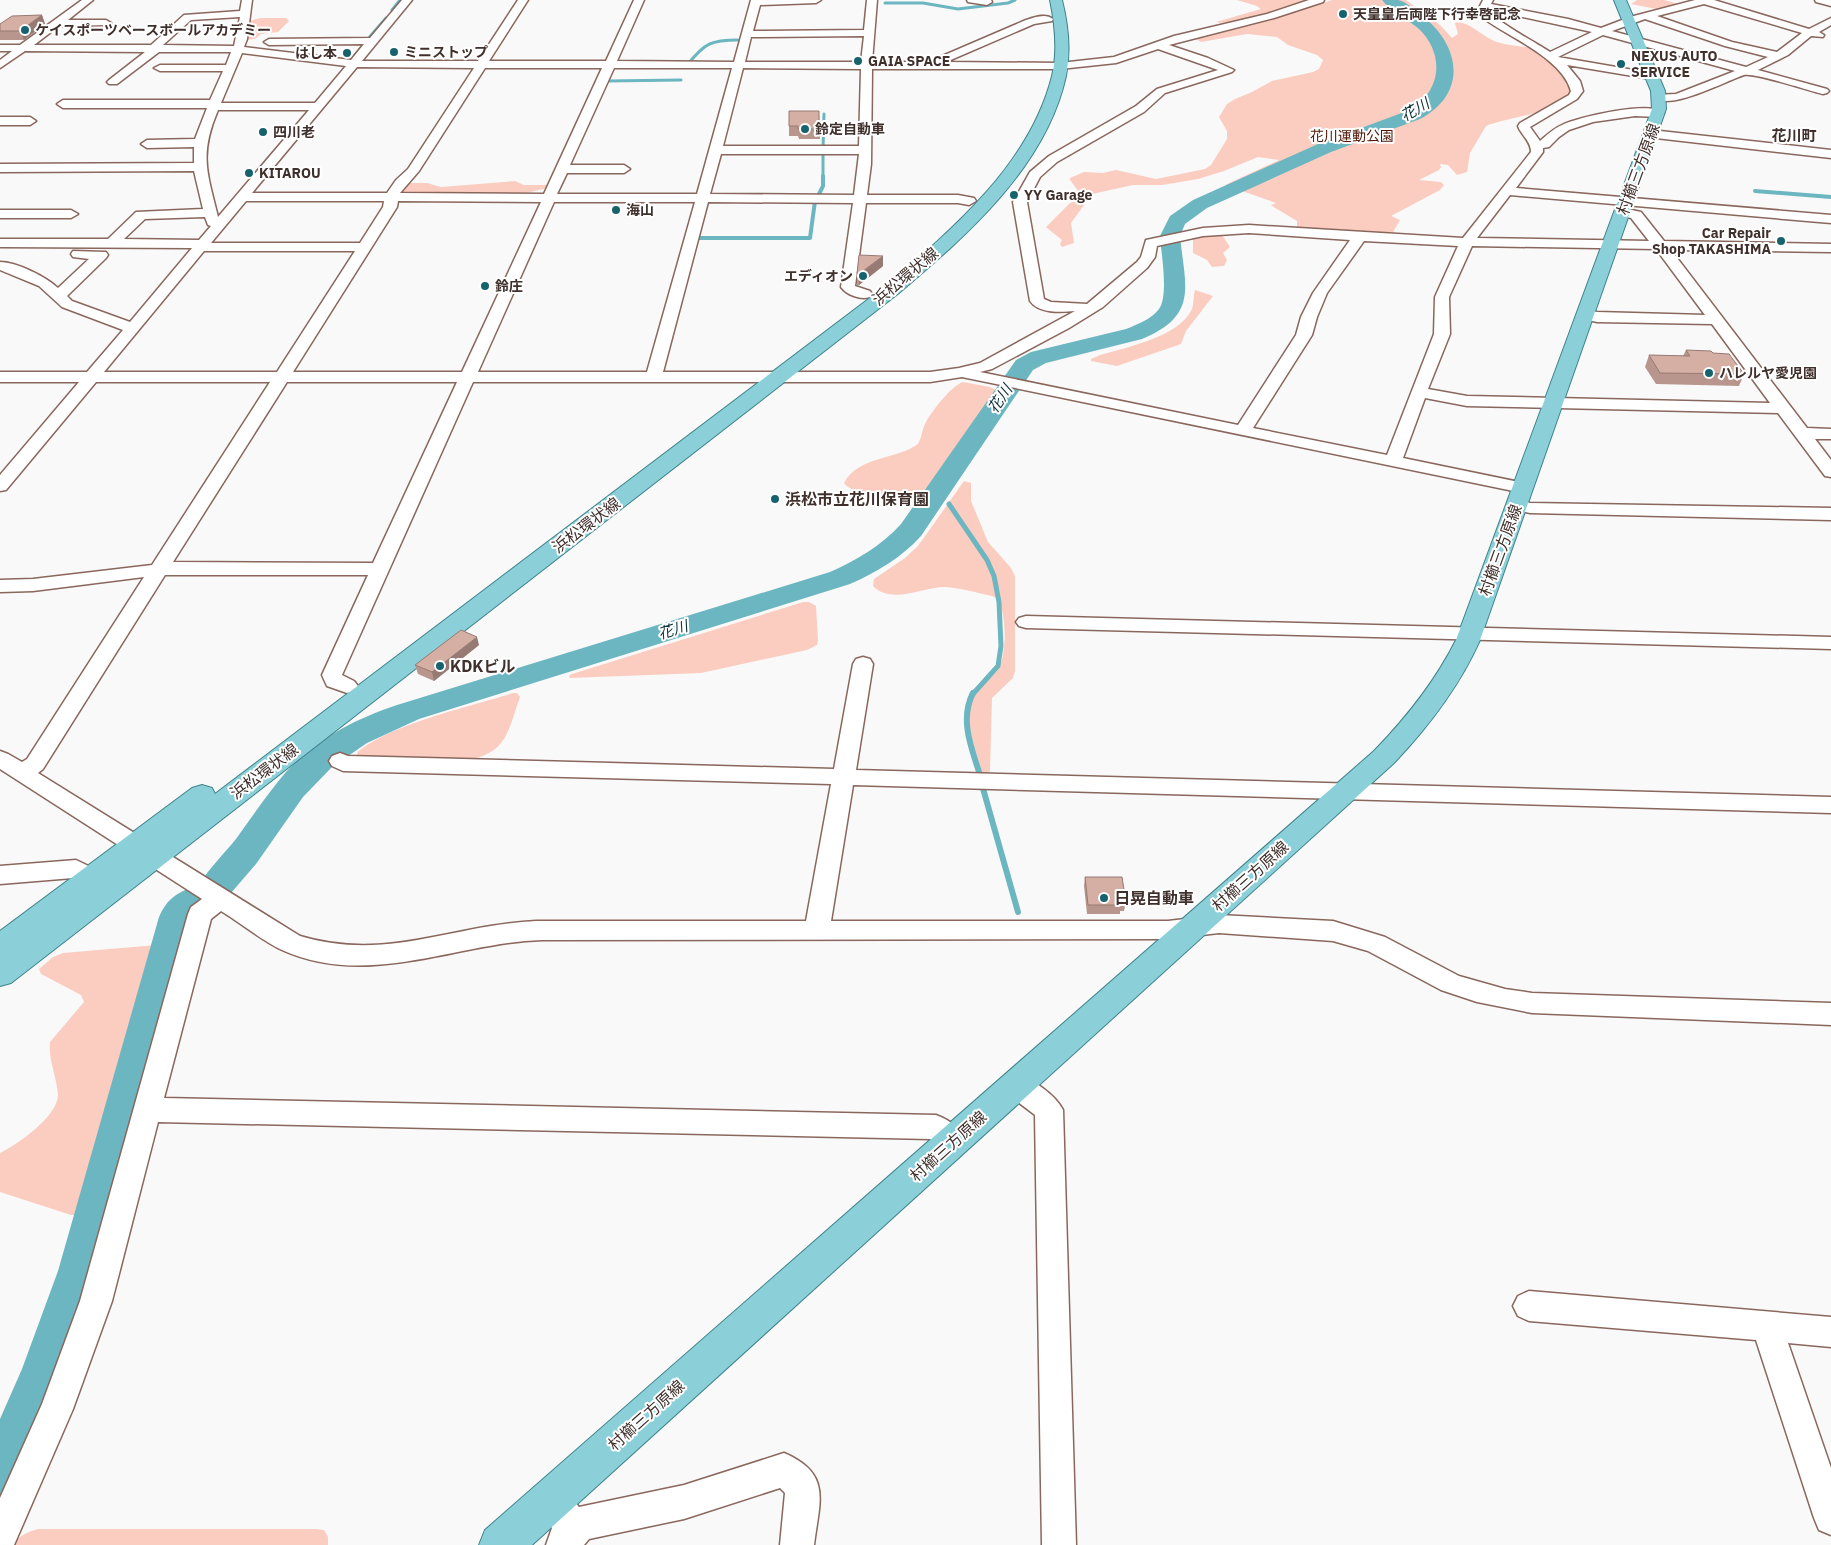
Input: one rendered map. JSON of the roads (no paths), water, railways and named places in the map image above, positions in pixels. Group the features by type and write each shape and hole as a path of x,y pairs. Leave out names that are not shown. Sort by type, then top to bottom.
{"main road":[{"name":"浜松環状線","path":"0,948 92,878 145,851 766,377 979,199 1018,161 1039,127 1055,88 1053,66 1061,26 1049,6"},
{"path":"1633,19 1655,105"},
{"name":"村櫛三方原線","path":"500,1545 1347,790 1394,747 1424,713 1454,669 1470,634 1624,207 1655,105"},
{"name":"浜松環状線","path":"0,974 145,851 347,686 766,377 912,272 953,236 979,199"}],"street":[{"path":"0,65 88,0"},
{"path":"221,222 213,222 210,212 200,167 200,143 239,46 244,29 247,0"},
{"path":"0,486 407,0"},
{"path":"21,773 36,764 390,207 391,198 398,185 413,171 523,0"},
{"path":"347,686 334,681 332,675 639,0"},
{"path":"654,377 755,1 816,0"},
{"path":"865,294 851,290 848,287 865,150 867,66 872,0"},
{"path":"972,0 987,2"},
{"path":"239,46 354,64 1053,66 1116,60 1191,35 1270,16 1319,0"},
{"path":"1551,58 1555,54 1633,19 1705,0 1831,38"},
{"path":"1820,0 1831,3"},
{"path":"1779,56 1633,19 1602,32 1487,3 1485,14 1551,58 1655,105 1831,154"},
{"path":"936,66 936,63 1038,19 1049,6"},
{"path":"113,82 156,48 188,16 246,14"},
{"path":"56,23 109,19 67,15"},
{"path":"1633,19 1747,70 1827,89"},
{"path":"1537,145 1545,144 1555,133 1563,129 1602,117 1649,112 1655,105 1779,56 1810,32 1830,23"},
{"path":"227,30 244,29"},
{"path":"45,32 92,31"},
{"path":"746,34 870,33"},
{"path":"0,48 156,48 373,41"},
{"path":"1089,309 1083,307 1056,308 1042,304 1037,300 1020,202 1035,175 1053,159 1140,109 1161,91 1228,70 1158,45"},
{"path":"417,64 426,53"},
{"path":"1393,462 1418,392 1442,334 1442,297 1468,242 1537,152 1537,145 1524,128 1525,124 1568,100 1577,91 1576,83 1551,58"},
{"path":"160,68 230,68"},
{"path":"1827,89 1822,94 1831,104"},
{"path":"63,104 319,106"},
{"path":"0,121 30,121"},
{"path":"147,144 200,143"},
{"path":"715,150 865,150"},
{"path":"0,168 200,167"},
{"path":"562,169 624,169"},
{"path":"1507,191 1624,207 1831,219"},
{"path":"243,197 979,199 1020,202"},
{"path":"1624,207 1636,216 1660,245 1831,472"},
{"path":"111,244 141,215 210,212"},
{"path":"0,214 71,214"},
{"path":"0,377 914,378 966,372 1003,358 1089,309 1142,265 1148,257 1151,243 1219,230 1249,229 1468,242 1831,248"},
{"path":"1242,432 1304,335 1309,317 1320,293 1358,239 1357,236"},
{"path":"0,243 364,247"},
{"path":"58,297 101,255 77,254"},
{"path":"0,266 6,266 44,283 66,304 133,328"},
{"path":"1585,315 1597,317 1716,320"},
{"path":"966,372 970,375 1001,382 1393,462 1520,496 1530,508 1831,514"},
{"path":"1418,392 1467,401 1783,408"},
{"path":"1802,433 1831,434"},
{"path":"0,586 33,585 174,568 380,569"},
{"path":"1026,622 1831,643"},
{"path":"817,930 864,664"},
{"path":"0,759 290,943 319,952 359,958 412,952 531,930 1168,930 1219,924 1311,928 1340,933 1376,944 1450,983 1505,999 1532,1003 1831,1014"},
{"path":"340,761 343,763 1831,805"},
{"path":"0,875 76,869 92,878"},
{"path":"0,1537 44,1440 85,1336 106,1268 200,914 220,898"},
{"path":"1016,1085 1049,1110 1059,1545"},
{"path":"148,1112 162,1110 936,1127 953,1141"},
{"path":"1529,1306 1831,1332"},
{"path":"1767,1327 1831,1518"},
{"path":"551,1500 569,1537 579,1524 702,1497 784,1470 803,1486 798,1545"}],"waterway":[{"path":"392,10 400,0"},
{"path":"885,3 923,3 958,9 1008,3 1015,0"},
{"name":"花川","path":"218,884 238,862 286,795 303,775 331,750 368,728 408,712 840,578 870,564 896,546 911,530 1024,365 1039,357 1134,334 1146,329 1170,311 1175,297 1170,236 1177,220 1191,208 1310,154 1414,115 1437,96 1446,75 1446,64 1438,41 1425,26 1390,0"},
{"path":"367,40 386,18"},
{"path":"688,64 699,51 709,44 738,40"},
{"path":"350,61 365,43"},
{"path":"607,81 681,80"},
{"path":"823,149 824,114"},
{"path":"818,196 823,186 823,152"},
{"path":"1755,191 1831,197"},
{"path":"697,238 810,238 815,201"},
{"name":"花川","path":"939,489 942,494"},
{"path":"949,504 987,560 994,576 999,602 1001,646 998,666 972,695"},
{"path":"972,695 969,703 967,724 968,734 980,775"},
{"path":"982,785 1018,912"},
{"path":"0,1478 45,1373 81,1271 178,917 180,912 191,902"}],"place":[{"name":"天皇皇后両陛下行幸啓記念","path":"1343,14"},
{"name":"ケイスポーツベースボールアカデミー","path":"25,30"},
{"name":"ミニストップ","path":"394,52"},
{"name":"はし本","path":"347,53"},
{"name":"GAIA SPACE","path":"858,61"},
{"name":"NEXUS AUTO SERVICE","path":"1621,64"},
{"name":"鈴定自動車","path":"805,129"},
{"name":"四川老","path":"263,132"},
{"name":"KITAROU","path":"249,173"},
{"name":"YY Garage","path":"1014,195"},
{"name":"海山","path":"616,210"},
{"name":"Car Repair Shop TAKASHIMA","path":"1781,241"},
{"name":"エディオン","path":"863,276"},
{"name":"鈴庄","path":"485,286"},
{"name":"ハレルヤ愛児園","path":"1709,373"},
{"name":"浜松市立花川保育園","path":"775,499"},
{"name":"KDKビル","path":"440,666"},
{"name":"日晃自動車","path":"1104,898"}],"district":[{"name":"花川町","path":"1794,136"}],"park label":[{"name":"花川運動公園","path":"1352,136"}]}
